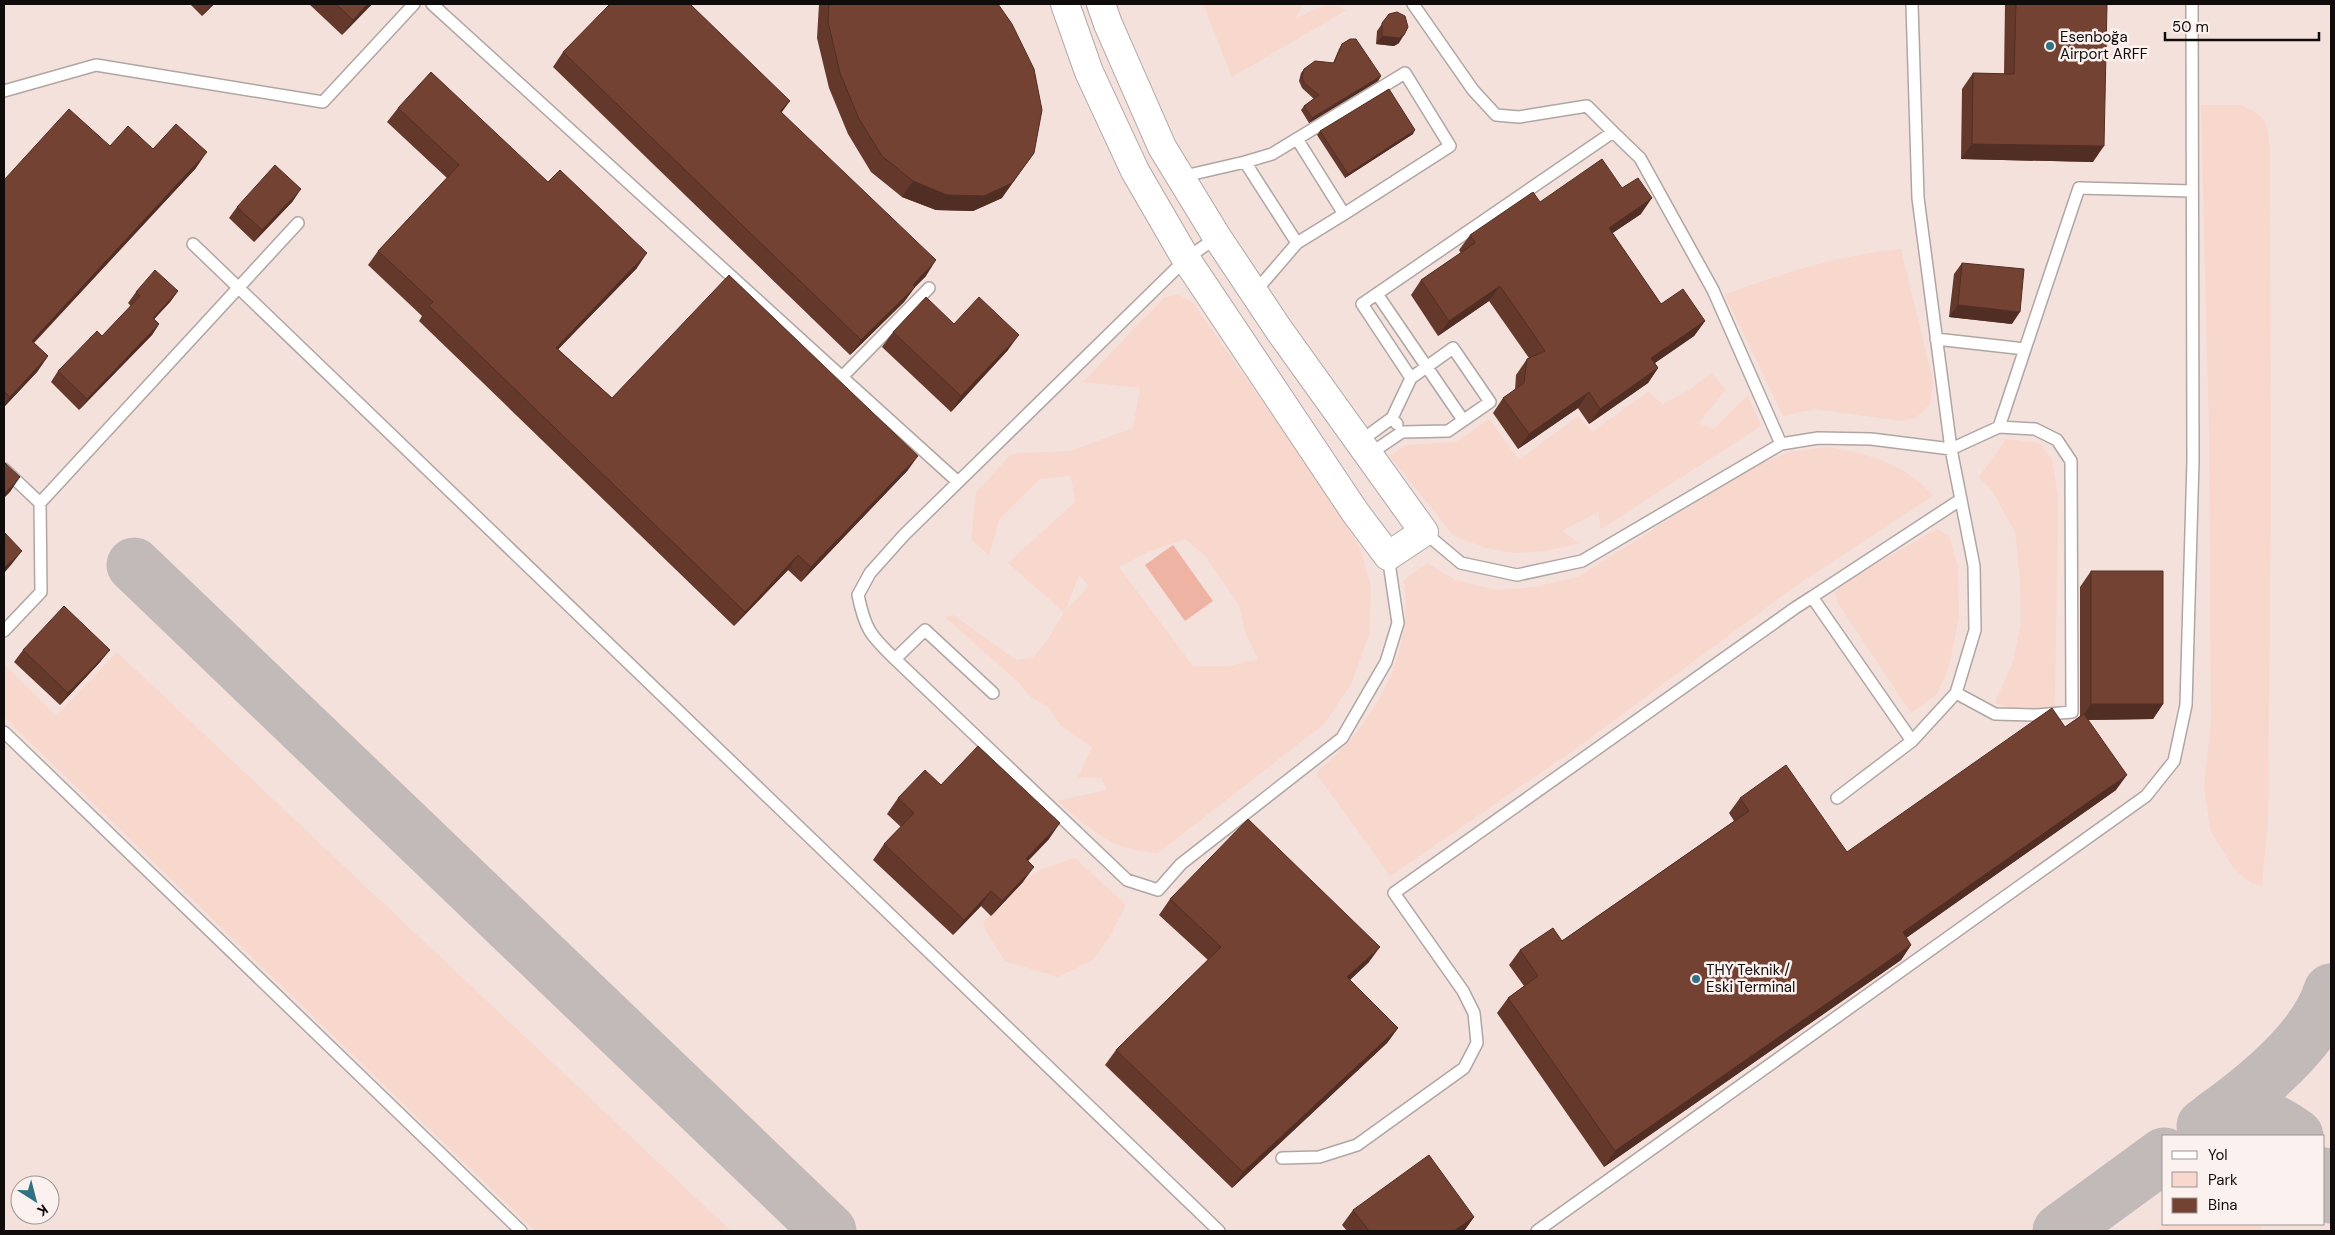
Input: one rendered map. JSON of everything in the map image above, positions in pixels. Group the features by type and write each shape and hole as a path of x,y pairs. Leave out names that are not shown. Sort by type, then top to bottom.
{"street":[{"path":"1065,4 1089,72 1135,171 1186,259 1355,512 1388,556 1424,532 1363,449 1254,293 1180,177 1162,147 1101,4"}],"lane":[{"path":"4,91 96,65 323,102 414,4"},
{"path":"432,4 958,482"},
{"path":"1413,4 1473,90 1496,115 1519,117 1588,106 1640,158 1713,290 1781,444"},
{"path":"1837,798 1912,741 1956,693 1975,630 1974,566 1951,449 1918,198 1912,4"},
{"path":"1537,1231 2146,796 2174,760 2186,695 2193,461 2192,4"},
{"path":"1180,177 1272,154 1405,73 1450,146 1297,243 1254,293"},
{"path":"1411,378 1362,304 1612,132"},
{"path":"1297,139 1344,214"},
{"path":"1245,162 1297,243"},
{"path":"1998,427 2079,188 2192,191"},
{"path":"4,631 41,592 40,503 298,223"},
{"path":"1217,237 1186,259 958,482 870,573 858,595 862,618 871,635 1127,880 1158,890 1180,864 1342,738 1386,662 1398,623 1388,556"},
{"path":"193,244 1219,1231"},
{"path":"842,377 930,288"},
{"path":"1377,294 1463,420"},
{"path":"1936,339 2025,350"},
{"path":"1452,348 1490,402 1448,431 1402,432 1363,449 1392,418 1411,378 1452,348"},
{"path":"1392,418 1402,432"},
{"path":"1424,532 1461,563 1517,575 1582,561 1781,444 1818,438 1871,439 1951,449 1998,427 2035,429 2057,440 2071,461 2072,712 2037,715 1995,714 1956,693"},
{"path":"4,469 40,503"},
{"path":"1282,1158 1319,1157 1356,1145 1464,1068 1477,1043 1474,1013 1462,991 1394,893 1812,597 1960,500"},
{"path":"1812,597 1912,741"},
{"path":"895,659 926,630 993,693"},
{"path":"4,732 521,1231"}],"shaded area":[{"path":"4,4 2331,4 2331,1231 4,1231"},
{"path":"1173,545 1213,601 1185,621 1145,565"}],"green space":[{"path":"1203,4 1302,4 1296,19 1327,6 1340,7 1347,10 1232,77"},
{"path":"2201,105 2241,105 2256,113 2264,121 2268,132 2270,148 2271,491 2268,818 2262,885 2253,884 2234,869 2210,830 2204,786 2211,721 2209,432"},
{"path":"1901,249 1933,381 1930,404 1916,418 1901,421 1815,409 1783,416 1725,295 1811,266 1855,256"},
{"path":"1178,294 1193,303 1332,501 1360,548 1371,586 1369,635 1351,684 1324,724 1158,853 1127,848 1114,843 1092,829 1057,801 1107,790 1101,778 1078,777 1092,747 1061,726 1049,708 1031,697 1016,680 945,617 953,615 1016,660 1034,657 1050,636 1064,612 1008,563 1075,502 1071,476 1040,479 999,520 989,556 971,539 976,493 1010,455 1070,451 1133,428 1140,388 1083,382 1164,298","holes":["1185,539 1206,557 1239,605 1245,632 1258,659 1229,666 1193,666 1119,567 1148,552","1079,575 1089,586 1065,611"]},
{"path":"1711,373 1726,390 1698,423 1714,429 1748,395 1761,426 1601,529 1598,512 1562,531 1580,543 1546,551 1514,553 1486,548 1454,536 1390,456 1406,445 1457,442 1489,419 1519,460 1578,416 1592,432 1648,392 1663,404 1692,388"},
{"path":"2006,439 2039,443 2052,459 2058,498 2055,707 2013,710 1995,703 2013,662 2021,623 2020,581 2015,532 1992,491 1979,477"},
{"path":"1828,447 1872,457 1898,468 1911,475 1933,496 1797,585 1574,750 1390,876 1316,773 1349,741 1376,704 1387,685 1395,664 1405,618 1406,604 1403,581 1427,563 1456,580 1496,590 1534,587 1578,577 1758,463 1791,452"},
{"path":"1936,529 1949,536 1958,566 1959,617 1949,667 1937,694 1911,713 1837,602 1835,593 1842,584"},
{"path":"117,652 731,1231 535,1231 4,717 4,664 56,716"},
{"path":"1075,858 1126,905 1110,936 1093,960 1058,977 1005,961 987,933 983,922 1023,882 1042,869"},
{"path":"2165,1225 2261,1225 2261,1231 2156,1231"}],"building":[{"path":"336,4 368,4 353,20"},
{"path":"610,4 690,4 790,101 780,111 936,260 913,285 915,287 861,340 563,52"},
{"path":"829,4 998,4 1012,24 1034,69 1042,110 1034,153 1012,183 984,196 947,195 913,181 882,156 859,119 840,73 828,22"},
{"name":"Esenboğa Airport ARFF","path":"2016,4 2107,4 2104,146 1972,144 1973,73 2014,74"},
{"path":"1397,12 1405,16 1408,27 1404,35 1399,38 1382,36 1382,23 1389,14"},
{"path":"1350,39 1356,39 1381,76 1312,118 1304,106 1319,95 1305,84 1302,77 1304,69 1315,61 1334,63 1342,44"},
{"path":"431,72 548,182 560,170 647,253 556,348 612,398 729,275 918,456 811,567 798,555 745,612 429,306 433,302 378,251 459,165 398,108"},
{"path":"1389,89 1415,130 1348,174 1320,131"},
{"path":"69,109 110,146 128,126 153,149 176,124 207,152 32,341 48,356 10,397 4,391 4,180"},
{"path":"1602,159 1622,188 1638,178 1652,198 1609,228 1661,304 1683,289 1705,321 1651,358 1658,368 1600,409 1589,392 1529,434 1503,398 1524,383 1527,359 1545,351 1500,286 1449,321 1421,280 1475,243 1470,235 1533,192 1540,202"},
{"path":"275,165 301,189 262,230 237,207"},
{"path":"1962,263 2024,269 2020,312 1958,305"},
{"path":"155,270 178,291 153,318 159,324 87,399 58,371 97,331 102,336 140,296 136,292"},
{"path":"926,297 954,324 979,297 1019,335 961,396 893,332"},
{"path":"4,462 20,477 4,494"},
{"path":"4,532 22,551 4,568"},
{"path":"2091,571 2163,571 2163,704 2091,704"},
{"path":"64,606 110,650 68,693 23,650"},
{"name":"THY Teknik / Eski Terminal","path":"2052,708 2065,727 2084,714 2127,775 1903,932 1911,945 1615,1151 1508,998 1538,976 1520,950 1553,928 1562,941 1749,811 1740,798 1786,765 1847,852"},
{"path":"978,746 1060,823 1026,859 1034,867 1002,901 991,891 964,920 884,844 914,813 898,798 925,770 941,785"},
{"path":"1248,819 1380,947 1347,977 1398,1028 1243,1172 1116,1050 1221,947 1170,899"},
{"path":"1429,1155 1474,1217 1454,1231 1369,1231 1353,1210"}],"taxiway":[{"path":"134,565 829,1231"},
{"path":"2213,1119 2265,1078 2298,1046 2323,1010 2331,991"},
{"path":"2204,1126 2216,1118 2228,1114 2252,1114 2274,1122 2294,1135"},
{"path":"2060,1231 2162,1156"},
{"path":"2325,1178 2331,1196"}],"place":[{"name":"Esenboğa Airport ARFF","path":"2050,46"},
{"name":"THY Teknik / Eski Terminal","path":"1696,979"}]}
